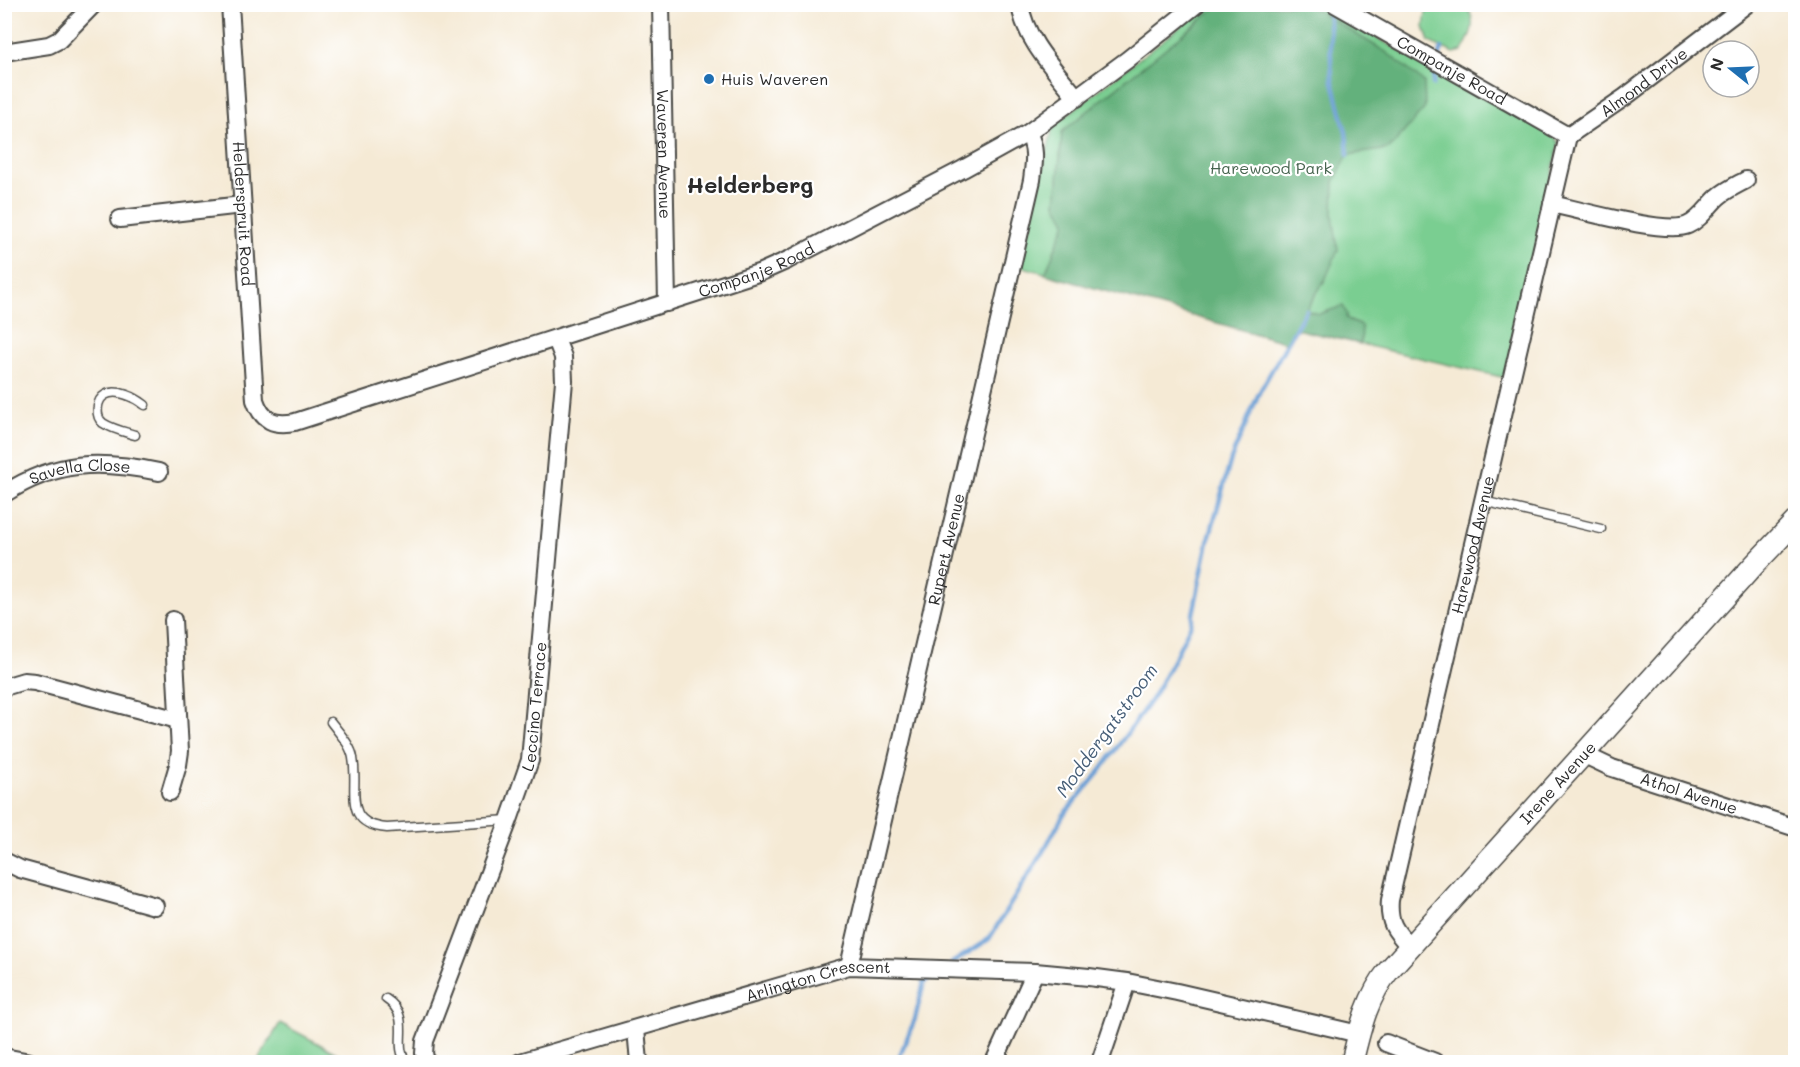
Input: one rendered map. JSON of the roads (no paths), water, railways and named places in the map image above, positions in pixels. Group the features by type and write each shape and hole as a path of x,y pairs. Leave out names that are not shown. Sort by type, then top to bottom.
{"street":[{"name":"Helderspruit Road","path":"230,4 255,400 258,411 267,419"},
{"name":"Waveren Avenue","path":"661,4 668,303"},
{"path":"1020,4 1024,24 1031,38 1077,98"},
{"name":"Companje Road","path":"267,419 284,424 295,422 668,303 761,272 788,260 1028,133 1077,98 1197,4"},
{"name":"Companje Road","path":"1335,4 1568,136"},
{"name":"Almond Drive","path":"1568,136 1625,97 1747,4"},
{"path":"4,52 49,45 59,40 93,5"},
{"name":"Rupert Avenue","path":"849,966 1032,180 1035,155 1033,141 1028,133"},
{"name":"Harewood Avenue","path":"1410,947 1392,926 1389,913 1390,900 1568,136"},
{"path":"1552,204 1648,226 1680,228 1695,221 1720,196 1746,180"},
{"path":"120,219 242,205"},
{"name":"Leccino Terrace","path":"423,1061 425,1041 530,760 564,381 564,357 556,339"},
{"name":"Savella Close","path":"4,494 34,477 68,466 105,464 159,472"},
{"name":"Irene Avenue","path":"1352,1062 1368,1004 1375,989 1389,970 1796,521"},
{"path":"171,792 180,751 173,620"},
{"path":"4,687 24,681 34,682 178,720"},
{"name":"Athol Avenue","path":"1585,753 1612,768 1796,828"},
{"path":"4,861 20,869 155,906"},
{"name":"Arlington Crescent","path":"520,1062 849,966 1035,972 1127,982 1359,1034"},
{"path":"994,1062 1035,972"},
{"path":"1100,1062 1127,982"},
{"path":"636,1029 639,1062"},
{"path":"1386,1043 1435,1062"},
{"path":"4,1059 10,1062"},
{"path":"4,1059 30,1062"}],"lane":[{"path":"135,435 105,424 99,419 97,412 100,400 109,393 133,397 145,405"},
{"path":"1483,501 1601,529"},
{"path":"332,722 354,759 357,814 370,826 387,828 509,820"},
{"path":"386,999 398,1010 402,1055 406,1062"}],"waterway":[{"path":"1328,4 1332,78 1346,132 1348,155"},
{"path":"1433,85 1442,48"},
{"name":"Moddergatstroom","path":"952,963 989,939 1064,814 1101,770 1153,697 1175,657 1191,624 1207,546 1231,459 1259,393 1306,310"},
{"name":"Moddergatstroom","path":"897,1062 915,1019 924,982 935,975"}],"place":[{"name":"Huis Waveren","path":"709,79"}],"district":[{"name":"Helderberg","path":"750,185"}],"park label":[{"name":"Harewood Park","path":"1271,168"}]}
